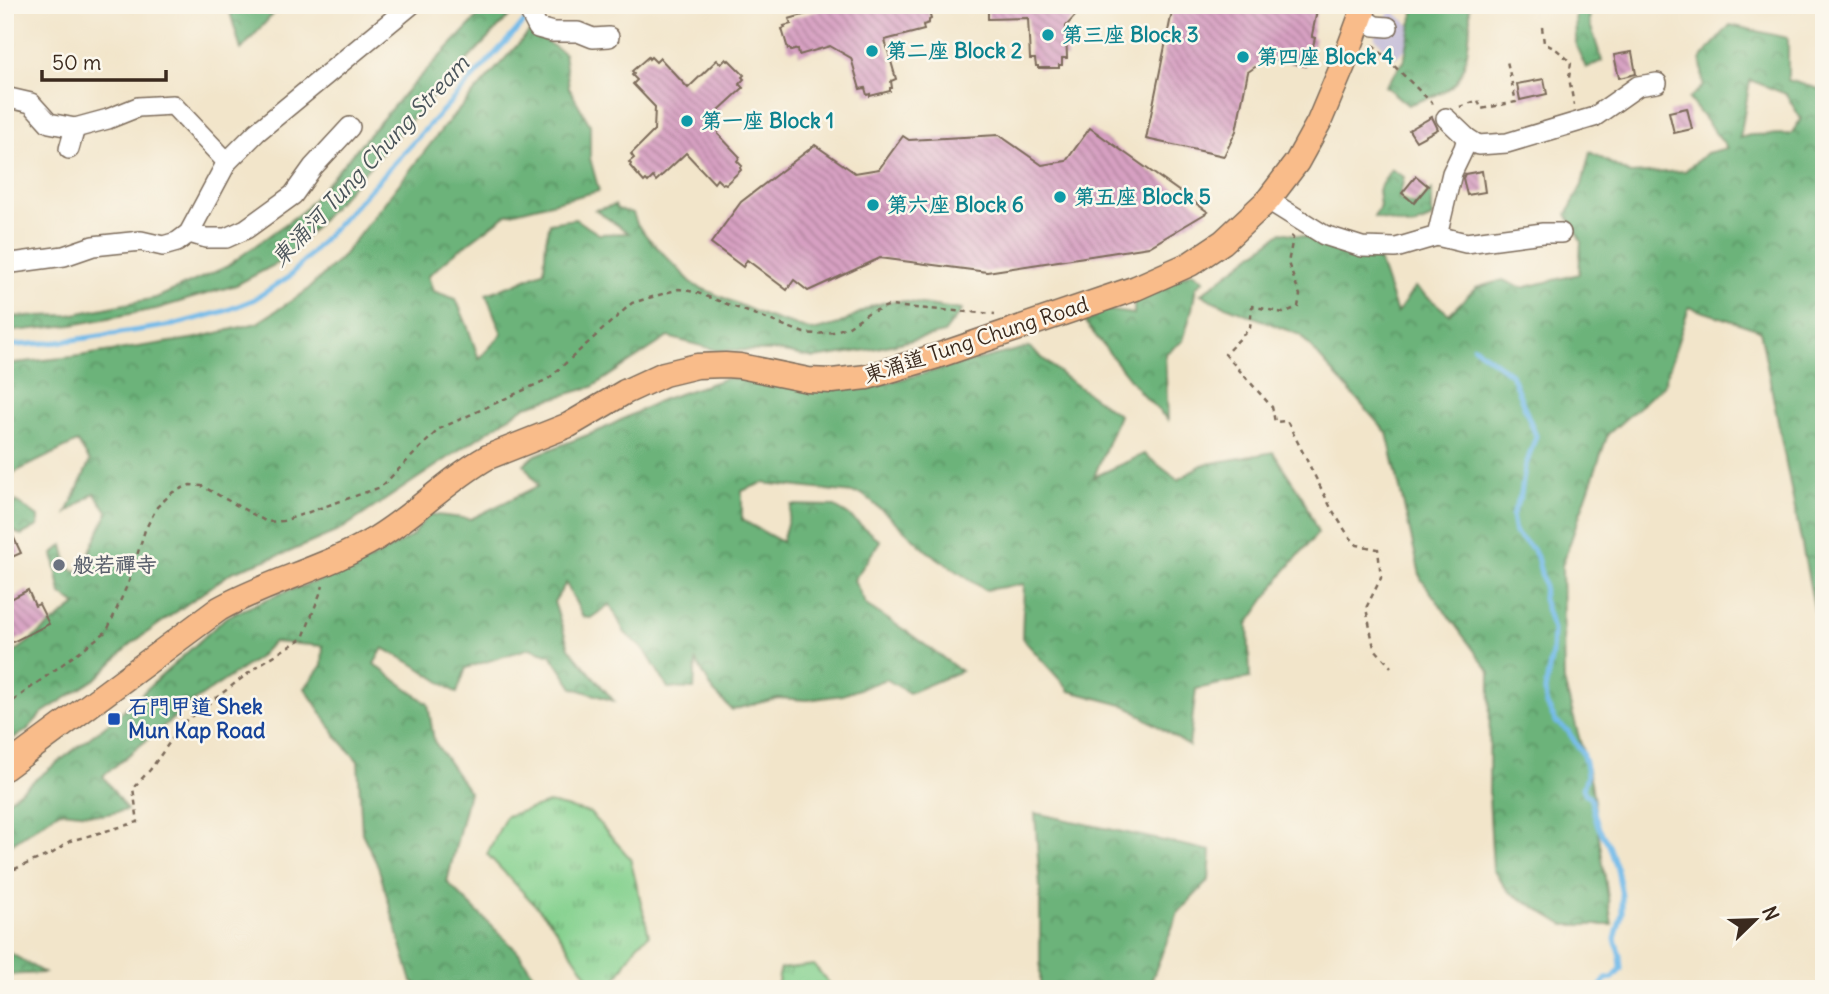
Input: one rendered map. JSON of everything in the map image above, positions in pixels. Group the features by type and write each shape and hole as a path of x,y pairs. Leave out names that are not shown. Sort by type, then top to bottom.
{"main road":[{"name":"東涌道 Tung Chung Road","path":"5,768 239,598 359,548 388,531 476,464 569,425 664,373 710,365 740,366 800,378 856,380 984,340 1157,280 1190,264 1223,242 1268,200 1297,162 1320,122 1363,20"}],"street":[{"path":"5,264 64,256 93,246 141,241 163,246 177,242 189,233 227,162 257,132 411,5"},
{"path":"526,5 538,28 553,32 578,32 593,38 609,37"},
{"path":"1363,20 1375,26 1388,27"},
{"path":"1446,118 1478,145 1507,143 1594,117 1638,86 1657,83"},
{"path":"5,97 31,103 49,123 75,128 138,107 173,105 227,162"},
{"path":"189,233 206,238 226,237 246,229 293,195 313,167 350,127"},
{"path":"69,149 75,128"},
{"path":"1437,236 1452,173 1467,138"},
{"path":"1268,200 1324,235 1362,247 1396,248 1437,236 1466,243 1560,233"}],"path":[{"path":"1363,20 1446,118 1449,112 1478,100 1481,108 1516,102 1507,61"},
{"path":"1542,27 1544,43 1571,62 1569,78 1578,122"},
{"path":"1287,229 1293,238 1288,263 1300,295 1298,307 1283,313 1252,306 1250,328 1225,354 1272,407 1275,422 1287,421 1331,508 1348,535 1357,545 1378,549 1381,578 1366,608 1374,648 1391,667"},
{"path":"5,873 53,853 70,841 138,822 133,788 150,770 184,722 262,663 303,638 332,560"}],"shaded area":[{"path":"1391,9 1422,36 1395,58 1374,37"}],"green space":[{"path":"228,5 281,5 241,50"},
{"path":"489,5 514,5 516,9 282,261 236,285 156,309 72,325 5,332 5,317 69,315 156,298 226,267 303,211 403,95"},
{"path":"1413,5 1469,5 1470,24 1466,58 1459,78 1438,94 1408,105 1385,86 1404,61"},
{"path":"1575,5 1591,5 1589,21 1602,61 1586,68 1576,46"},
{"path":"1730,25 1788,38 1788,80 1819,89 1824,87 1824,627 1815,612 1760,330 1689,307 1664,385 1608,434 1562,566 1564,681 1591,782 1612,925 1564,925 1508,891 1493,870 1489,796 1490,672 1421,579 1387,433 1300,335 1201,294 1282,232 1326,241 1373,242 1397,313 1415,287 1449,314 1476,288 1503,280 1522,288 1579,274 1581,241 1567,214 1582,185 1590,152 1630,174 1685,171 1707,153 1727,148 1689,99 1703,86 1701,58","holes":["1750,80 1786,94 1801,119 1791,134 1750,135 1740,138"]},
{"path":"530,31 564,53 569,88 590,125 590,158 599,191 507,214 428,276 433,291 456,299 479,359 502,334 486,294 544,271 550,223 575,219 599,234 629,233 595,210 615,205 617,209 633,213 637,224 649,239 694,285 765,316 813,331 839,324 872,306 886,302 901,301 962,310 944,333 868,350 814,358 778,351 716,350 668,337 592,387 526,406 340,530 232,572 131,644 97,678 42,713 26,731 5,743 5,657 76,605 61,594 53,554 63,545 69,569 85,573 91,549 108,512 94,493 67,513 90,461 77,442 5,477 5,364 197,338 257,323 305,292 341,258 447,123"},
{"path":"1391,169 1404,177 1399,199 1414,205 1432,190 1432,218 1412,227 1374,217 1380,206 1378,190"},
{"path":"1193,272 1204,280 1196,287 1183,341 1165,354 1168,420 1141,393 1084,321 1094,308 1134,314 1134,296"},
{"path":"1029,347 1065,377 1119,415 1094,477 1144,454 1178,480 1202,465 1273,452 1303,498 1318,533 1285,571 1248,624 1250,678 1196,689 1189,746 1126,706 1070,691 1022,638 1024,584 985,590 927,551 862,494 762,483 742,491 742,520 782,542 792,505 833,506 847,514 880,541 854,580 866,605 961,671 909,693 886,679 843,695 807,700 778,698 732,710 714,692 696,661 694,689 668,688 646,652 625,633 610,604 591,618 583,617 566,583 554,602 569,648 614,701 573,688 551,655 530,648 466,668 457,693 415,665 383,648 374,664 428,704 434,741 469,792 447,882 519,953 543,989 426,989 412,982 378,866 362,833 358,761 337,737 305,688 322,665 323,646 273,642 258,658 194,701 103,776 127,810 102,815 60,811 5,848 5,803 114,719 226,617 279,594 354,569 412,536 429,514 471,519 538,486 524,464 536,455 603,429 661,400 727,378 870,387"},
{"path":"16,501 38,517 38,526 21,535 5,525"},
{"path":"549,803 590,813 630,858 649,935 637,945 610,989 596,989 551,922 487,854 506,816"},
{"path":"1035,813 1211,851 1209,880 1178,913 1148,989 1040,989 1040,888"},
{"path":"5,950 44,973 5,975"},
{"path":"814,965 834,989 777,989 780,969"}],"building":[{"name":"第二座 Block 2","path":"838,5 927,5 931,19 923,25 924,30 885,40 896,79 891,81 890,91 867,95 865,88 860,89 851,58 830,46 799,55 798,49 788,49 782,29 791,24 789,19"},
{"name":"第三座 Block 3","path":"988,5 1085,5 1066,26 1067,58 1062,58 1062,65 1059,65 1059,68 1038,68 1035,59 1030,59 1028,18 988,19"},
{"path":"1196,5 1318,5 1312,35 1315,38 1310,59 1308,58 1305,66 1268,58 1248,72 1236,131 1224,156 1146,139 1173,7 1195,11"},
{"path":"1632,52 1636,74 1619,78 1614,55"},
{"name":"第一座 Block 1","path":"648,57 656,62 660,58 688,88 717,60 721,64 726,59 729,60 744,75 739,84 743,88 719,110 718,134 740,157 737,161 742,166 726,184 717,179 714,183 686,153 656,181 653,177 644,182 630,166 629,162 634,158 631,154 654,131 655,107 633,84 637,80 632,75 632,71"},
{"path":"1544,79 1547,94 1520,100 1517,84"},
{"path":"1687,108 1692,129 1674,133 1669,112"},
{"path":"1432,117 1438,129 1416,141 1409,130"},
{"path":"1090,128 1208,212 1149,247 987,272 880,258 808,291 794,280 787,290 747,260 743,267 711,243 741,202 815,145 855,173 879,169 903,136 909,140 999,135 1042,165 1066,161"},
{"path":"1482,171 1485,192 1467,195 1463,178 1465,174"},
{"path":"1416,176 1428,186 1414,203 1402,193"},
{"path":"5,519 21,553 5,560"},
{"path":"28,590 35,606 39,604 49,624 5,646 5,602"}],"waterway":[{"name":"東涌河 Tung Chung Stream","path":"5,346 59,342 173,325 225,311 253,300 290,276 528,18"},
{"path":"1474,347 1511,374 1536,436 1525,468 1521,494 1512,516 1515,533 1533,549 1537,557 1544,585 1543,599 1553,630 1552,654 1545,690 1546,703 1556,722 1568,731 1582,753 1587,776 1583,788 1590,797 1598,827 1609,845 1622,896 1622,913 1615,939 1621,969 1613,978 1606,979 1598,989"}],"place":[{"name":"第三座 Block 3","path":"1048,35"},
{"name":"第二座 Block 2","path":"872,51"},
{"name":"第四座 Block 4","path":"1243,57"},
{"name":"第一座 Block 1","path":"687,121"},
{"name":"第五座 Block 5","path":"1060,197"},
{"name":"第六座 Block 6","path":"873,205"},
{"name":"般若禪寺","path":"59,565"},
{"name":"石門甲道 Shek Mun Kap Road","path":"114,719"}]}
